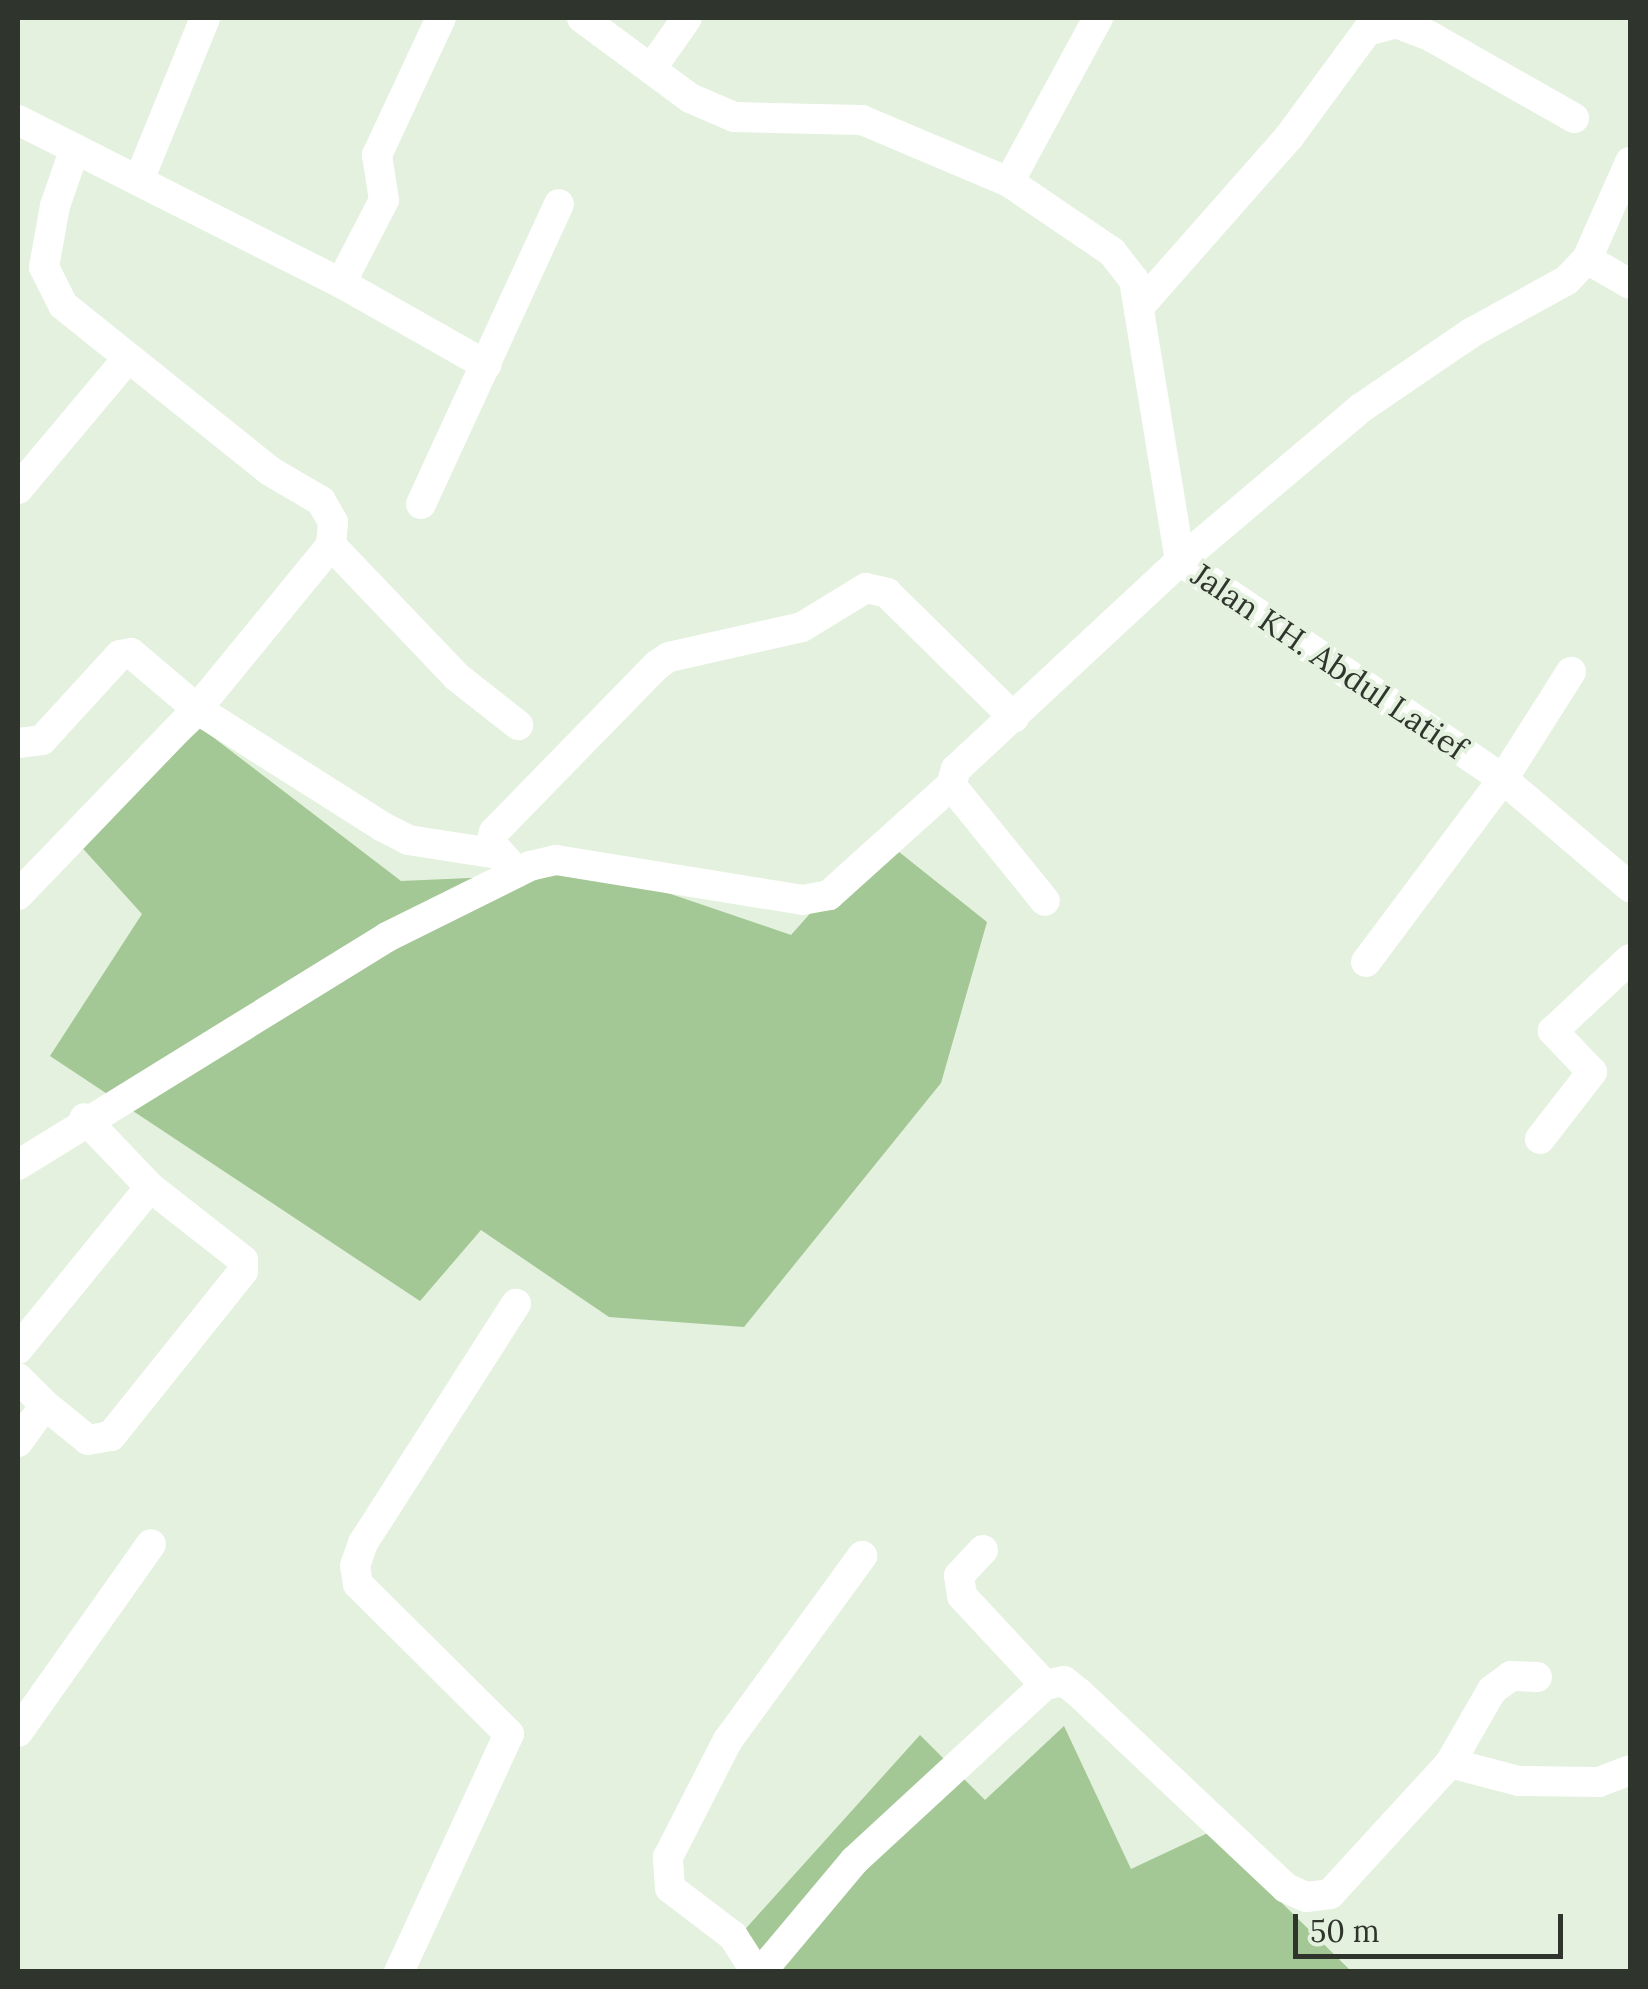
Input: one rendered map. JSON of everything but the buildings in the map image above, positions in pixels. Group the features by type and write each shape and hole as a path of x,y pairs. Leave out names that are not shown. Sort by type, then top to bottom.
{"street":[{"path":"139,180 206,18"},
{"path":"341,283 384,200 377,155 441,18"},
{"path":"18,743 42,740 120,655 130,653 197,709 408,840 508,863 556,860 802,900 830,894 951,785 956,770 1180,561 1134,280 1112,252 1008,182 862,120 734,117 690,98 582,18"},
{"path":"650,69 687,18"},
{"path":"1008,182 1098,18"},
{"path":"1139,307 1288,137 1366,31 1396,23 1428,34 1574,118"},
{"path":"18,120 341,283 486,365"},
{"path":"18,895 197,709 331,545 333,522 321,501 270,471 63,305 44,268 55,206 75,148"},
{"name":"Jalan KH. Abdul Latief","path":"1630,162 1587,258 1568,280 1471,333 1361,408 1180,561 1503,779 1630,887"},
{"path":"421,504 559,204"},
{"path":"1587,258 1630,284"},
{"path":"18,489 128,358"},
{"path":"331,545 457,677 518,725"},
{"path":"508,863 494,832 669,656 802,626 866,588 887,593 1014,718"},
{"path":"1366,962 1503,779 1571,672"},
{"path":"951,785 1045,901"},
{"path":"18,1165 84,1118 508,863"},
{"path":"1540,1139 1592,1072 1553,1032 1630,959"},
{"path":"18,1378 88,1440 111,1436 240,1281 243,1260 150,1187 84,1118"},
{"path":"18,1349 150,1187"},
{"path":"398,1972 509,1734 358,1584 355,1566 362,1543 516,1304"},
{"path":"18,1442 46,1405"},
{"path":"18,1732 152,1544"},
{"path":"983,1550 959,1576 962,1596 1046,1685"},
{"path":"862,1556 728,1740 668,1858 670,1888 733,1936 758,1972 854,1861 1046,1685 1064,1682 1079,1693 1286,1888 1306,1896 1330,1894 1450,1763 1492,1690 1511,1676 1537,1677"},
{"path":"1450,1763 1519,1781 1599,1782 1630,1770"}],"green space":[{"path":"201,728 401,881 606,872 791,935 879,836 987,922 941,1083 744,1327 609,1317 481,1230 420,1301 50,1056 142,914 77,842"},
{"path":"1064,1726 1131,1869 1210,1832 1351,1971 779,1971 740,1935 920,1735 985,1800"}]}
